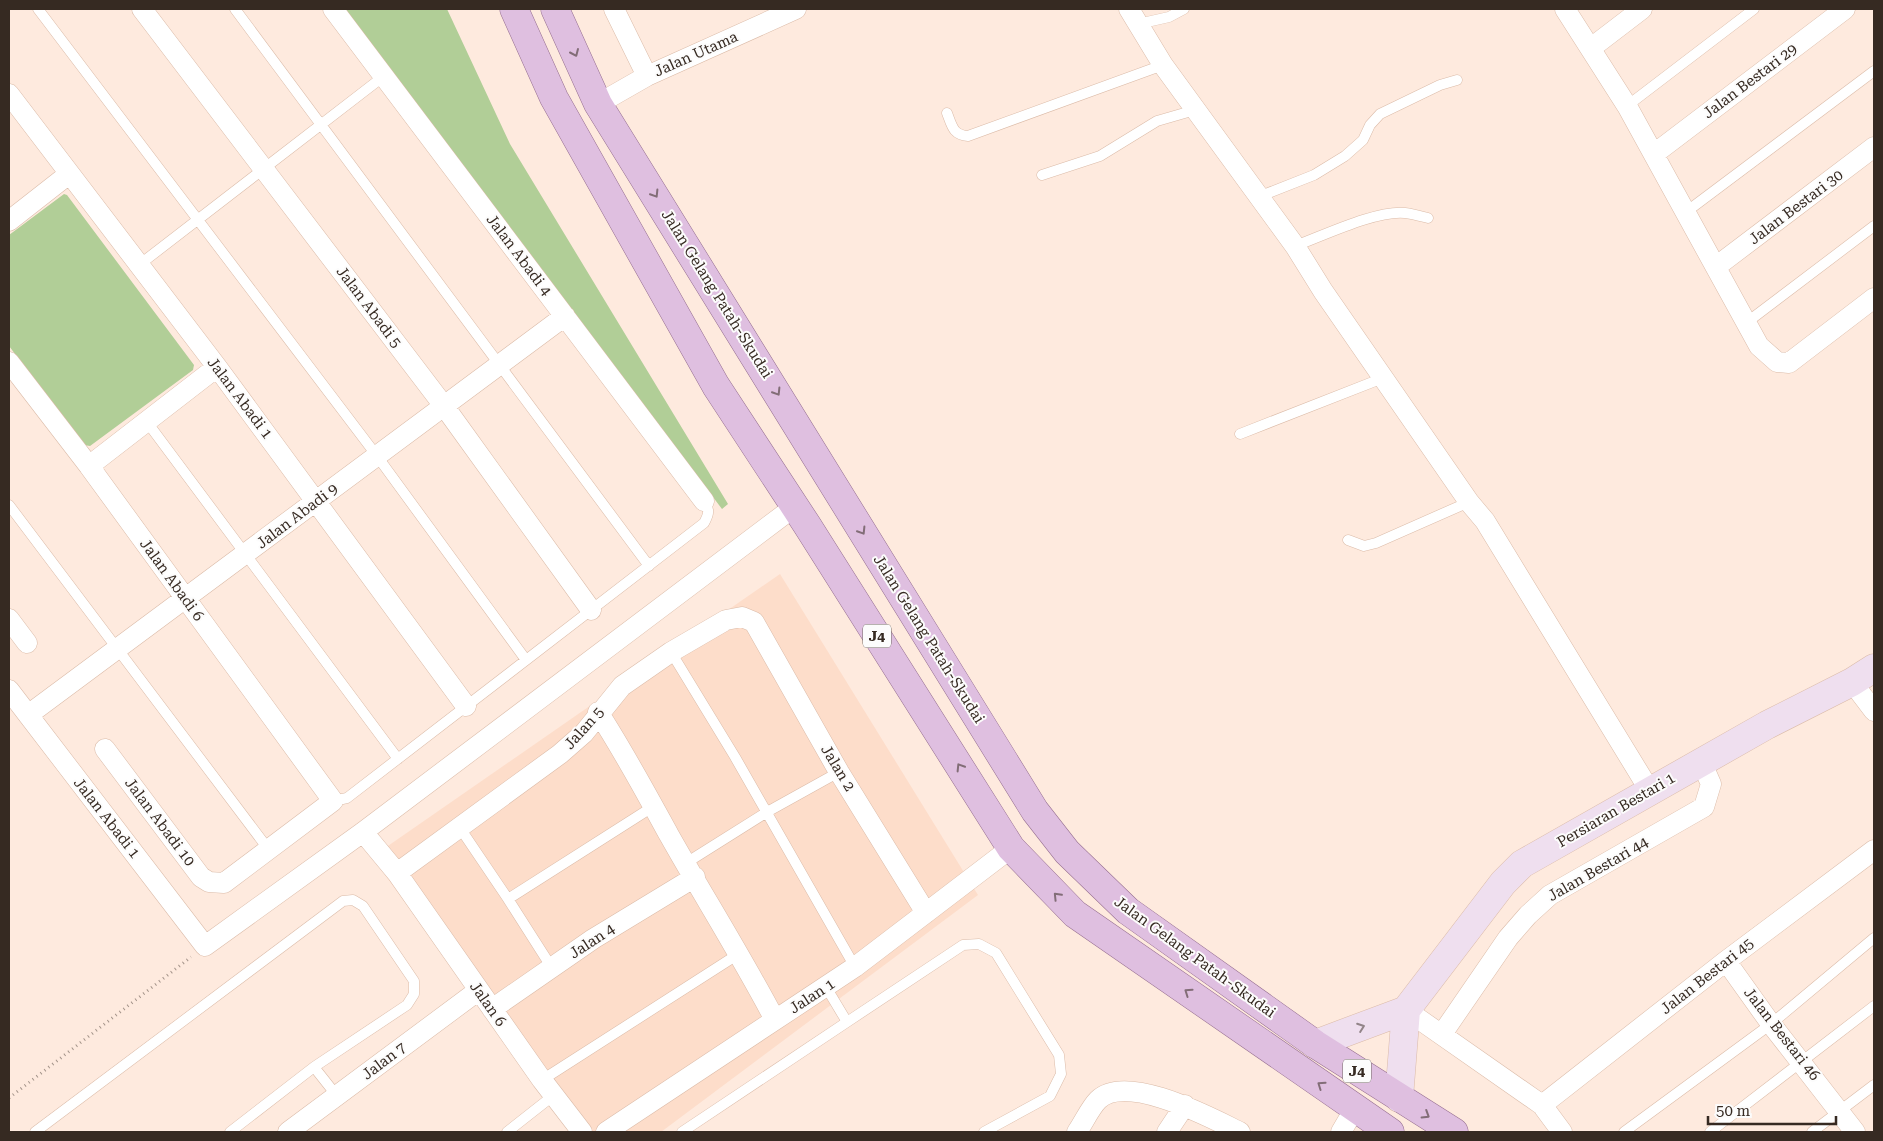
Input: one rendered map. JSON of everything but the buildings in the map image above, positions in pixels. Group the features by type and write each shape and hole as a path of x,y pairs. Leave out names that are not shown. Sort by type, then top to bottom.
{"main road":[{"name":"Jalan Gelang Patah-Skudai","path":"514,9 554,98 716,386 794,508 807,525 1011,848 1075,914 1390,1132"},
{"name":"Jalan Gelang Patah-Skudai","path":"555,9 598,104 1035,811 1091,877 1128,911 1315,1044 1454,1132"}],"street":[{"name":"Jalan Abadi 5","path":"142,9 444,406 591,610"},
{"name":"Jalan Abadi 4","path":"333,9 704,502"},
{"path":"614,9 647,76"},
{"name":"Jalan Utama","path":"598,104 647,76 796,9"},
{"path":"1565,9 1654,154 1717,266 1759,346 1777,362 1789,363 1874,298"},
{"path":"1590,48 1642,9"},
{"name":"Jalan Bestari 29","path":"1654,154 1845,9"},
{"path":"1133,16 1163,65 1295,246 1383,378 1469,502 1485,521 1650,791"},
{"name":"Jalan Abadi 1","path":"9,94 217,368 466,706"},
{"name":"Jalan Bestari 30","path":"1717,266 1874,147"},
{"path":"9,221 69,174"},
{"name":"Jalan Abadi 9","path":"28,715 565,316"},
{"name":"Jalan Abadi 6","path":"10,365 89,466 333,801"},
{"path":"89,466 217,368"},
{"path":"205,946 363,832 794,508"},
{"name":"Jalan 5","path":"397,874 560,754 584,733 598,712 622,686 671,652 726,620 742,618 754,622"},
{"path":"9,619 27,643"},
{"name":"Jalan 2","path":"754,622 839,772 926,913"},
{"path":"1863,675 1874,711"},
{"name":"Persiaran Bestari 1","path":"1406,1010 1503,883 1522,864 1767,725 1863,675"},
{"name":"Jalan Abadi 1","path":"9,690 205,946"},
{"path":"598,712 623,751 740,953 775,1020"},
{"name":"Jalan Abadi 10","path":"105,749 201,877 209,882 224,883 269,850"},
{"name":"Jalan Bestari 44","path":"1442,1034 1508,938 1528,915 1550,895 1704,807 1711,784 1702,762"},
{"path":"269,850 333,801"},
{"name":"Jalan 6","path":"363,832 397,874 548,1088 582,1132"},
{"name":"Jalan 1","path":"606,1132 855,967 1011,848"},
{"name":"Jalan Bestari 45","path":"1542,1105 1726,960 1874,850"},
{"name":"Jalan 4","path":"492,1009 691,870"},
{"name":"Jalan Bestari 46","path":"1726,960 1771,1024 1803,1062 1855,1132"},
{"name":"Jalan 7","path":"288,1132 479,990"},
{"path":"1315,1044 1406,1010"},
{"path":"1406,1010 1542,1105 1562,1132"},
{"path":"1399,1098 1406,1010"},
{"path":"1077,1132 1099,1099 1114,1090 1138,1093 1185,1105 1240,1132"},
{"path":"1166,1132 1185,1105"},
{"path":"1341,1132 1355,1108"}],"lane":[{"path":"38,9 377,456 526,660"},
{"path":"235,9 649,566"},
{"path":"1133,16 1169,17 1184,9"},
{"path":"1626,106 1754,9"},
{"path":"947,113 954,132 960,136 968,136 1163,65"},
{"path":"1686,212 1874,70"},
{"path":"139,265 384,76"},
{"path":"1258,197 1314,175 1345,156 1363,140 1370,126 1380,114 1440,85 1457,80"},
{"path":"1042,175 1100,156 1158,121 1195,110"},
{"path":"1295,246 1351,225 1386,215 1404,213 1428,218"},
{"path":"1746,323 1874,226"},
{"path":"1240,434 1383,378"},
{"path":"147,422 398,759"},
{"path":"333,801 347,798 704,523 709,515 708,508 704,502"},
{"path":"1348,540 1364,546 1376,543 1469,502"},
{"path":"9,505 269,850"},
{"path":"671,652 767,812 855,967"},
{"path":"691,870 767,812 839,772"},
{"path":"508,899 654,806"},
{"path":"460,828 552,968"},
{"path":"35,1132 343,901 353,900 363,906 414,981 414,994 407,1005 314,1067 230,1132"},
{"path":"1624,1132 1771,1024 1874,938"},
{"path":"682,1132 963,944 978,944 996,953 1059,1055 1061,1074 1050,1096 984,1132"},
{"path":"507,1132 548,1088 740,953"},
{"path":"826,987 847,1022"},
{"path":"1710,1132 1874,1006"},
{"path":"314,1067 336,1096"},
{"path":"1812,1132 1874,1085"}],"path":[{"path":"9,1098 205,946"}],"shaded area":[{"path":"780,574 978,895 661,1132 572,1132 372,857"}],"green space":[{"path":"345,9 447,9 510,144 728,504 722,509"},
{"path":"64,194 67,195 194,365 193,370 90,446 84,445 9,346 9,235"}]}
